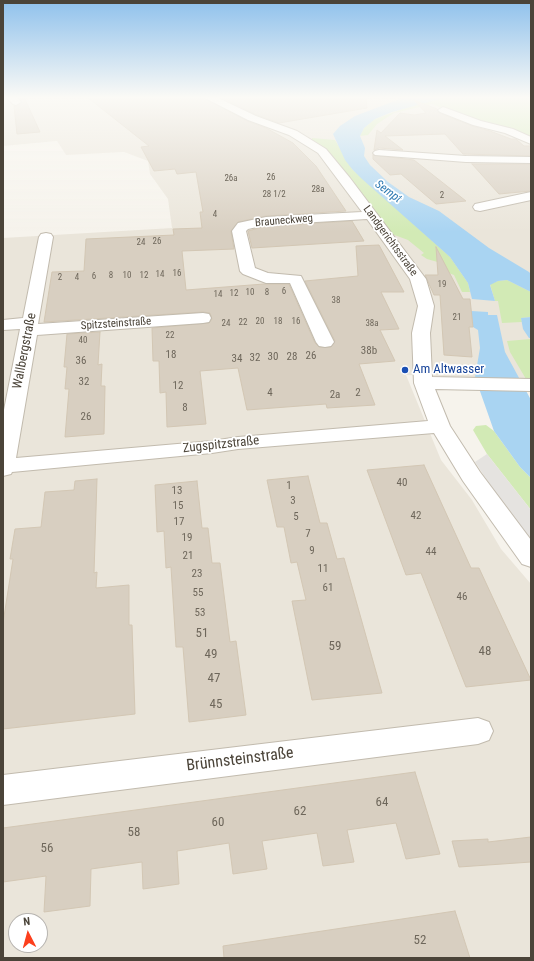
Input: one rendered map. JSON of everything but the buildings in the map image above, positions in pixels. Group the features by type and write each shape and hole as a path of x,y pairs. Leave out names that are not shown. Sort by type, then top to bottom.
{"street":[{"name":"Landgerichtsstraße","path":"306,142 322,151 418,279 426,306 421,333 423,383 440,426 471,476 531,558"},
{"path":"379,153 466,159 531,160"},
{"path":"480,207 531,196"},
{"name":"Brauneckweg","path":"325,342 296,279 266,278 248,271 239,231 243,226 266,221 371,215"},
{"name":"Wallbergstraße","path":"3,467 46,237"},
{"name":"Spitzsteinstraße","path":"3,325 30,327 203,318"},
{"path":"423,383 529,385"},
{"name":"Zugspitzstraße","path":"3,467 212,447 238,442 440,426"},
{"name":"Brünnsteinstraße","path":"3,790 478,731"}],"shaded area":[{"path":"3,142 48,142 3,146"},
{"path":"58,142 531,142 531,379 406,375 441,460 472,500 501,549 531,584 531,958 3,958 3,238 172,228 168,199 150,174 148,161 124,152 66,155"},
{"path":"487,454 531,510 531,540 500,500 475,462"}],"green space":[{"path":"315,142 336,142 352,169 450,257 468,283 470,292 462,292 454,275 446,272 441,263 427,259 421,255 424,253 408,240 389,233 330,154"},
{"path":"507,280 531,292 531,317 521,318 522,322 502,323 498,301 495,301 490,284"},
{"path":"531,339 531,378 526,379 510,352 507,341"},
{"path":"486,425 494,431 520,467 531,478 531,510 487,454 473,430 476,426"}],"water":[{"name":"Sempt","path":"337,142 362,142 365,148 364,156 370,165 388,182 409,197 439,211 489,248 529,272 531,274 531,292 507,280 498,281 490,285 495,301 472,299 468,283 450,257 362,179 345,160"},
{"path":"471,311 488,312 488,315 497,315 505,352 531,400 531,478 520,467 494,431 475,377 480,348 478,330 473,327"},
{"path":"531,317 531,338 529,338 523,329 521,318"}],"place":[{"name":"Am Altwasser","path":"405,370"}]}
